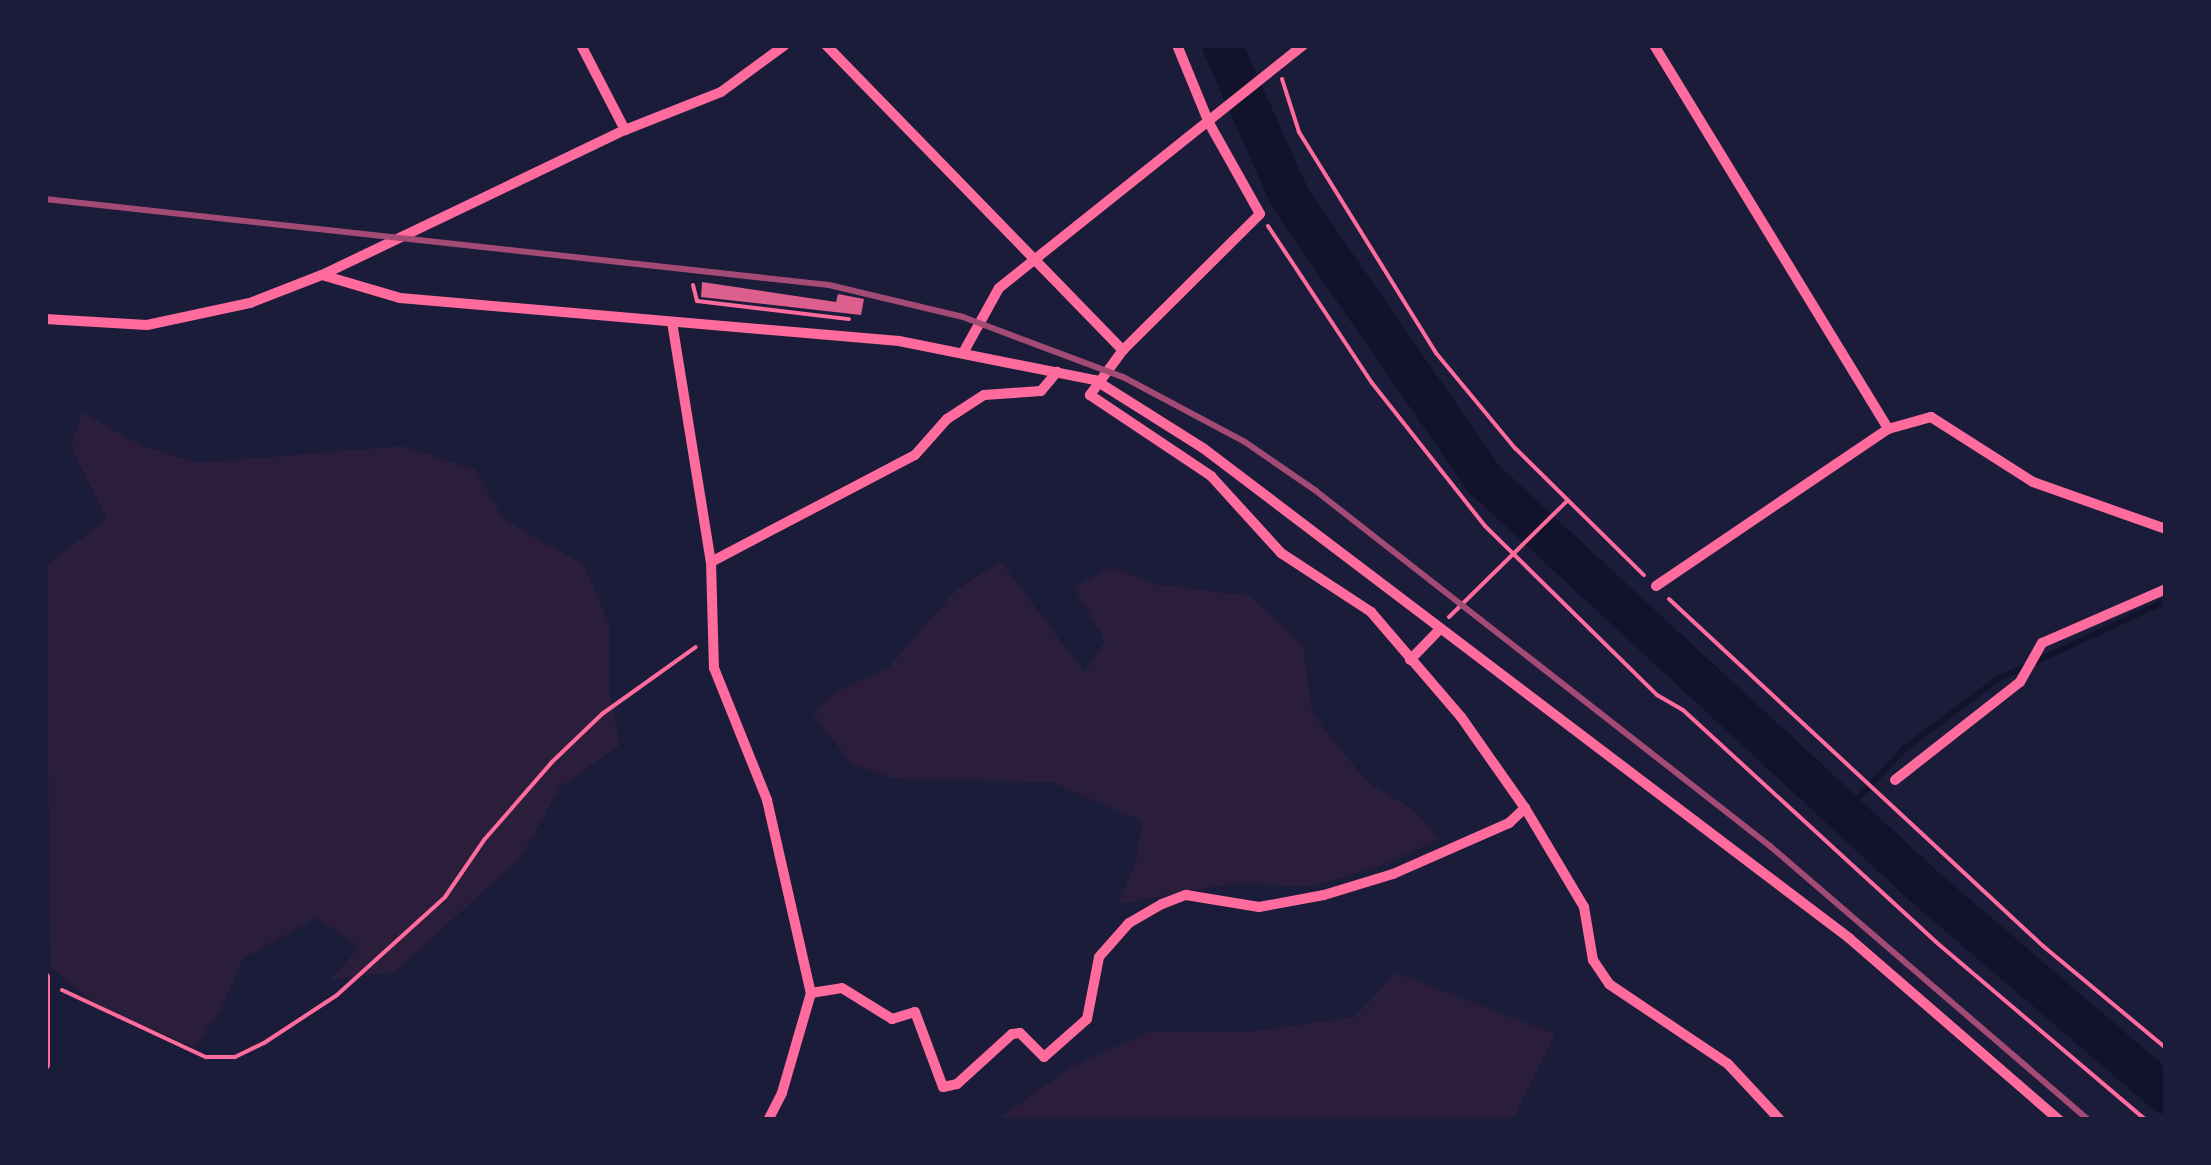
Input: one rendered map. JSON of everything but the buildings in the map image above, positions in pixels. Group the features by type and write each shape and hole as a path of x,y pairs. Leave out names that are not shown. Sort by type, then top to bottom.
{"street":[{"path":"581,45 625,130"},
{"path":"45,318 147,325 250,303 322,275 625,130 722,92 785,45"},
{"path":"826,45 1038,257 1123,350"},
{"path":"1177,45 1260,214 1123,350 1096,380 1090,396 1211,476 1281,552 1350,594 1461,717 1525,808 1584,907 1592,960 1609,984 1728,1064 1780,1120"},
{"path":"963,353 988,301 1304,45"},
{"path":"1654,45 1888,429"},
{"path":"322,275 400,298 963,353 1096,380 1202,448 1849,938 2059,1120"},
{"path":"672,322 711,562 712,636 726,704 767,800 811,993 768,1120"},
{"path":"711,562 914,454 947,419 984,396 1041,391 1058,372"},
{"path":"1656,586 1888,429 1930,417 2034,482 2166,530"},
{"path":"1895,780 2020,682 2042,642 2166,589"},
{"path":"1410,660 1440,629"},
{"path":"811,993 842,988 892,1019 915,1012 943,1087 957,1084 1012,1034 1020,1033 1044,1057 1087,1019 1099,956 1129,923 1162,904 1186,895 1259,907 1324,896 1509,823 1525,808"},
{"path":"45,978 45,1066"}],"path":[{"path":"1275,70 1299,132 1384,275 1436,353 1566,501 2043,946 2166,1048"},
{"path":"1260,214 1372,384 1514,553 1656,695 1684,710 1936,942 2146,1120"},
{"path":"693,285 697,300 867,321"},
{"path":"1440,629 1566,501"},
{"path":"45,978 206,1056 235,1057 264,1043 337,995 445,897 507,811 602,714 712,636"}],"shaded area":[{"path":"82,412 141,445 197,463 403,446 476,470 503,519 584,565 609,624 609,692 620,745 560,787 522,856 395,972 330,980 359,947 317,918 243,958 222,1007 195,1047 101,1008 51,968 45,566 107,519 71,448"},
{"path":"1001,562 1085,673 1105,641 1074,587 1111,567 1154,584 1250,596 1303,646 1312,712 1333,741 1369,783 1414,810 1439,839 1380,866 1309,887 1236,883 1118,904 1136,862 1142,821 1052,782 895,779 850,763 813,713 837,691 888,668 957,589"},
{"path":"1396,973 1555,1034 1512,1120 997,1120 1071,1067 1149,1032 1248,1032 1354,1017"}],"waterway":[{"path":"1222,45 1290,198 1484,479 1927,889 2166,1094"},
{"path":"1844,813 1904,749 1998,679 2166,601"}],"railway":[{"path":"45,199 829,285 963,317 1123,377 1245,442 1316,491 1770,846 2088,1120"}]}
